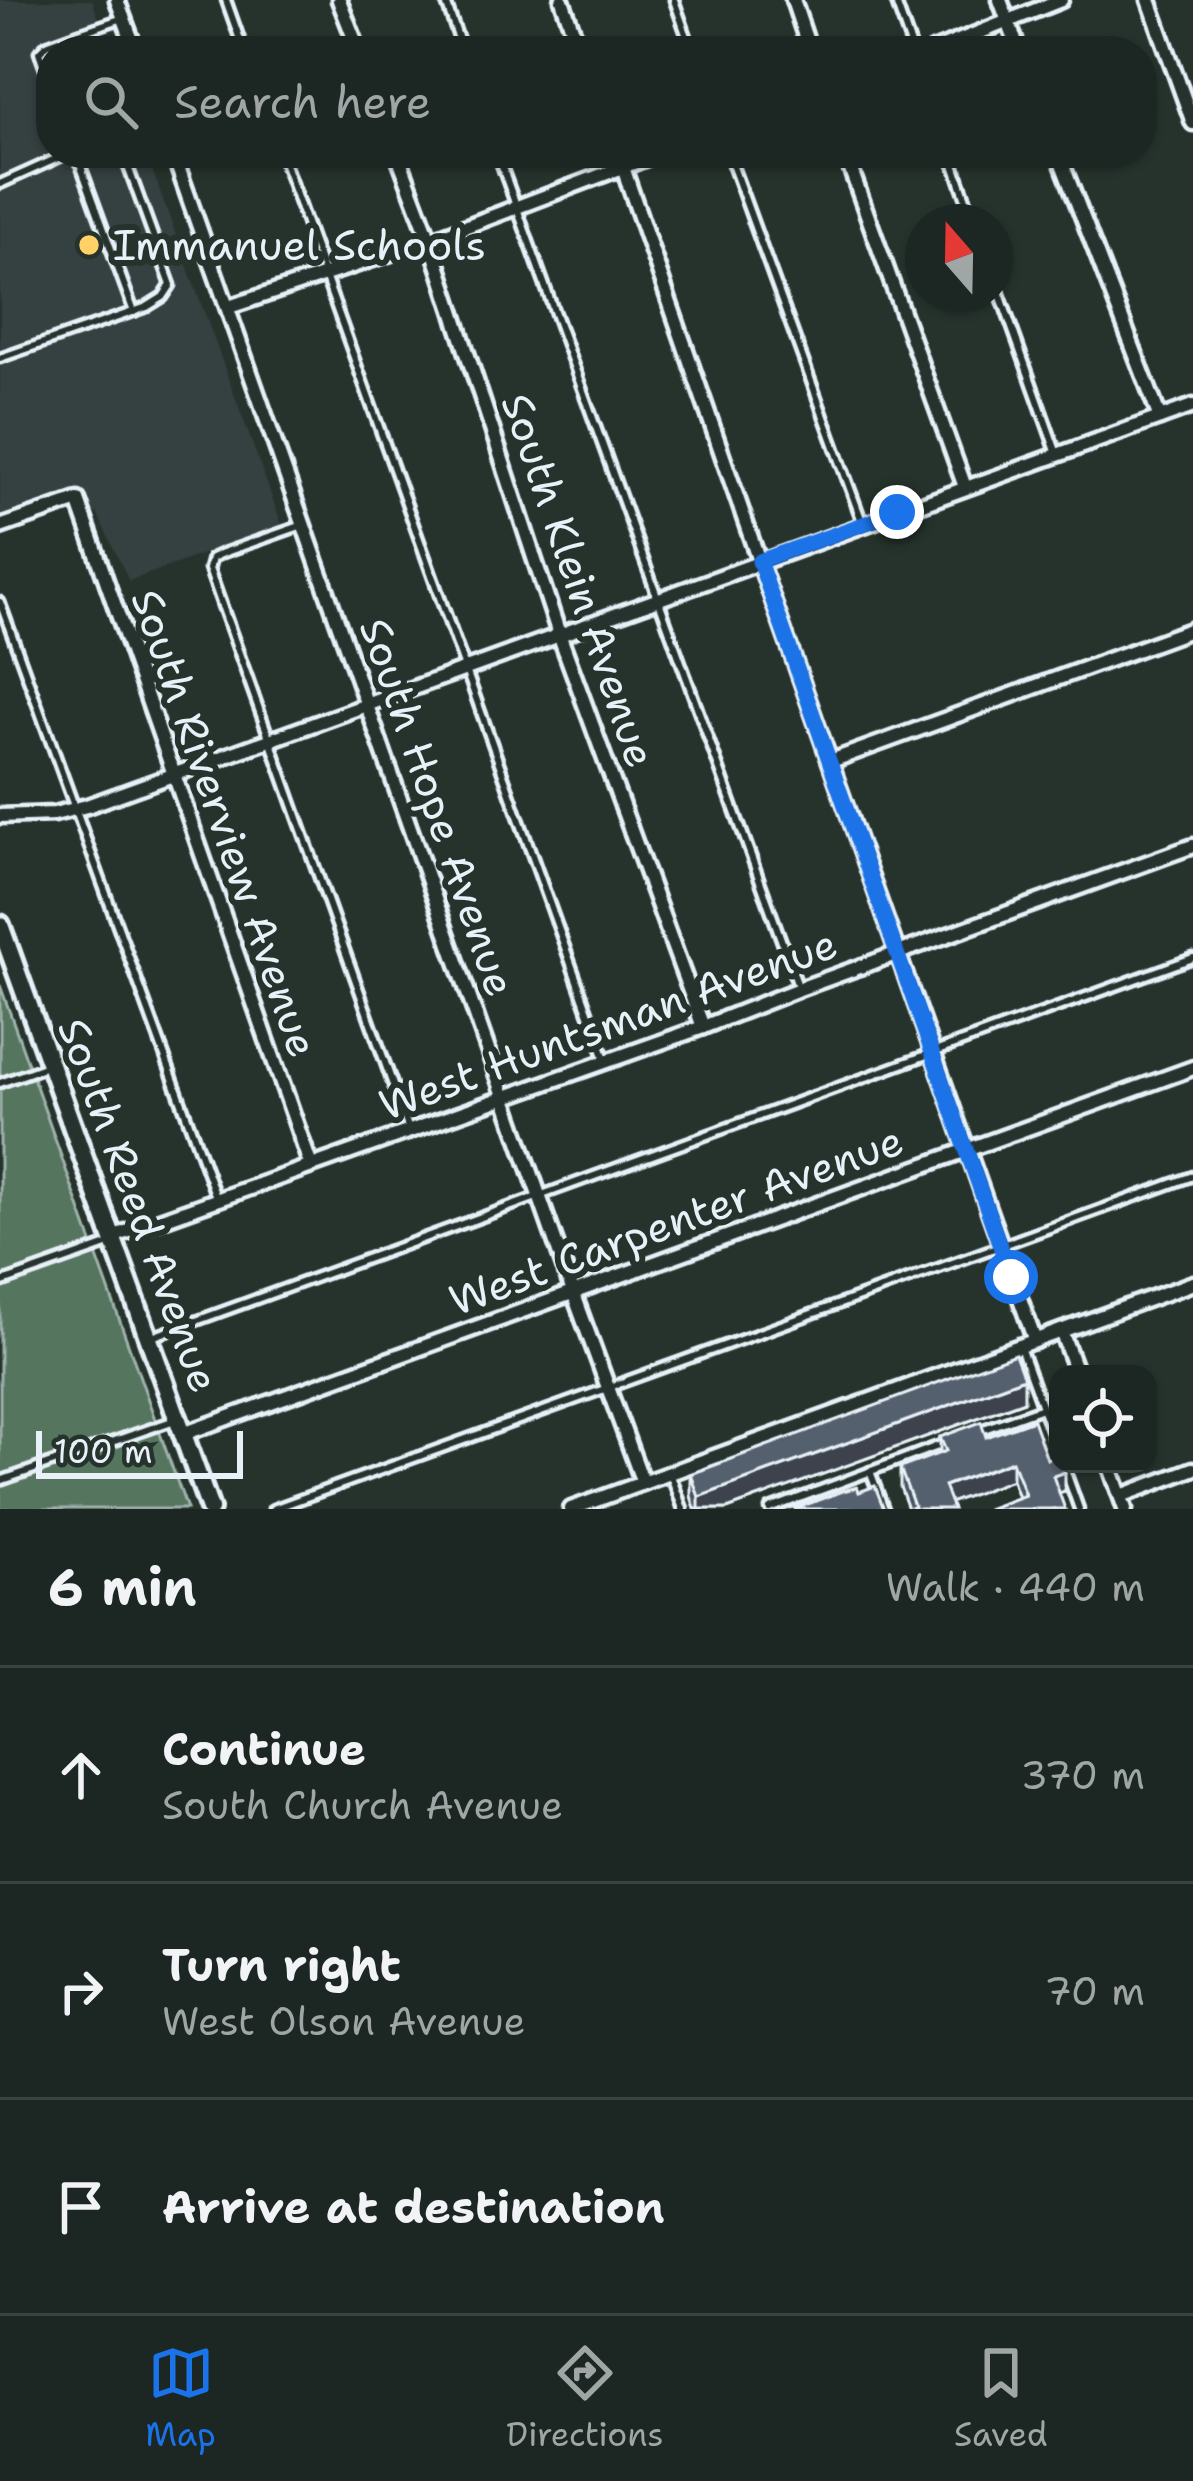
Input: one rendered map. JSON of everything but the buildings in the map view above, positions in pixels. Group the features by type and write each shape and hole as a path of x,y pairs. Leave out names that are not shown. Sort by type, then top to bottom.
{"street":[{"path":"117,0 131,36"},
{"path":"339,0 352,36"},
{"path":"562,0 575,36"},
{"path":"793,0 805,36"},
{"path":"1000,0 1013,36"},
{"path":"969,36 1060,0"},
{"path":"1149,0 1193,123"},
{"name":"South Hope Avenue","path":"178,168 643,1483"},
{"name":"South Klein Avenue","path":"404,168 559,634 703,1027"},
{"path":"229,307 430,240 603,168"},
{"path":"624,168 1000,1246 1027,1343"},
{"path":"850,168 964,487"},
{"path":"1064,168 1160,418"},
{"path":"0,816 74,809 1193,406"},
{"name":"South Riverview Avenue","path":"0,526 78,500 311,1166"},
{"path":"830,760 1193,629"},
{"name":"West Huntsman Avenue","path":"113,1240 1193,846"},
{"name":"South Reed Avenue","path":"0,925 210,1509"},
{"name":"West Carpenter Avenue","path":"180,1426 573,1292 1193,1068"},
{"path":"571,1509 603,1504 643,1483 1193,1283"},
{"path":"1061,1331 1074,1365"},
{"path":"1112,1473 1123,1503 1193,1469"}],"lane":[{"path":"226,0 239,36"},
{"path":"446,0 458,36"},
{"path":"674,0 687,36"},
{"path":"895,0 908,36"},
{"path":"71,36 124,17"},
{"path":"0,184 37,168"},
{"path":"78,168 134,312"},
{"path":"0,358 134,312 163,297 171,284 128,168"},
{"path":"286,168 606,1061"},
{"path":"502,168 799,989"},
{"path":"733,168 863,524"},
{"path":"955,168 968,204"},
{"path":"1007,312 1058,454"},
{"path":"304,524 212,558 209,569 410,1131"},
{"path":"0,602 217,1200"},
{"path":"148,1338 1193,958"},
{"path":"0,1083 50,1065"},
{"path":"273,1509 1193,1176"},
{"path":"0,1283 113,1240"},
{"path":"1027,1343 1049,1427"},
{"path":"978,1432 1042,1408"},
{"path":"0,1481 180,1426"},
{"path":"770,1509 956,1440"},
{"path":"870,1471 884,1509"},
{"path":"670,1473 683,1509"},
{"path":"1066,1473 1079,1509"}],"shaded area":[{"name":"Immanuel Schools","path":"0,0 92,0 105,36 36,36 36,168 151,168 282,525 129,581 97,513 79,520 74,506 0,530"}],"green space":[{"path":"0,985 187,1509 0,1509"}],"place":[{"name":"Immanuel Schools","path":"89,245"}],"route":[{"path":"897,512 759,561 1011,1277"}]}
